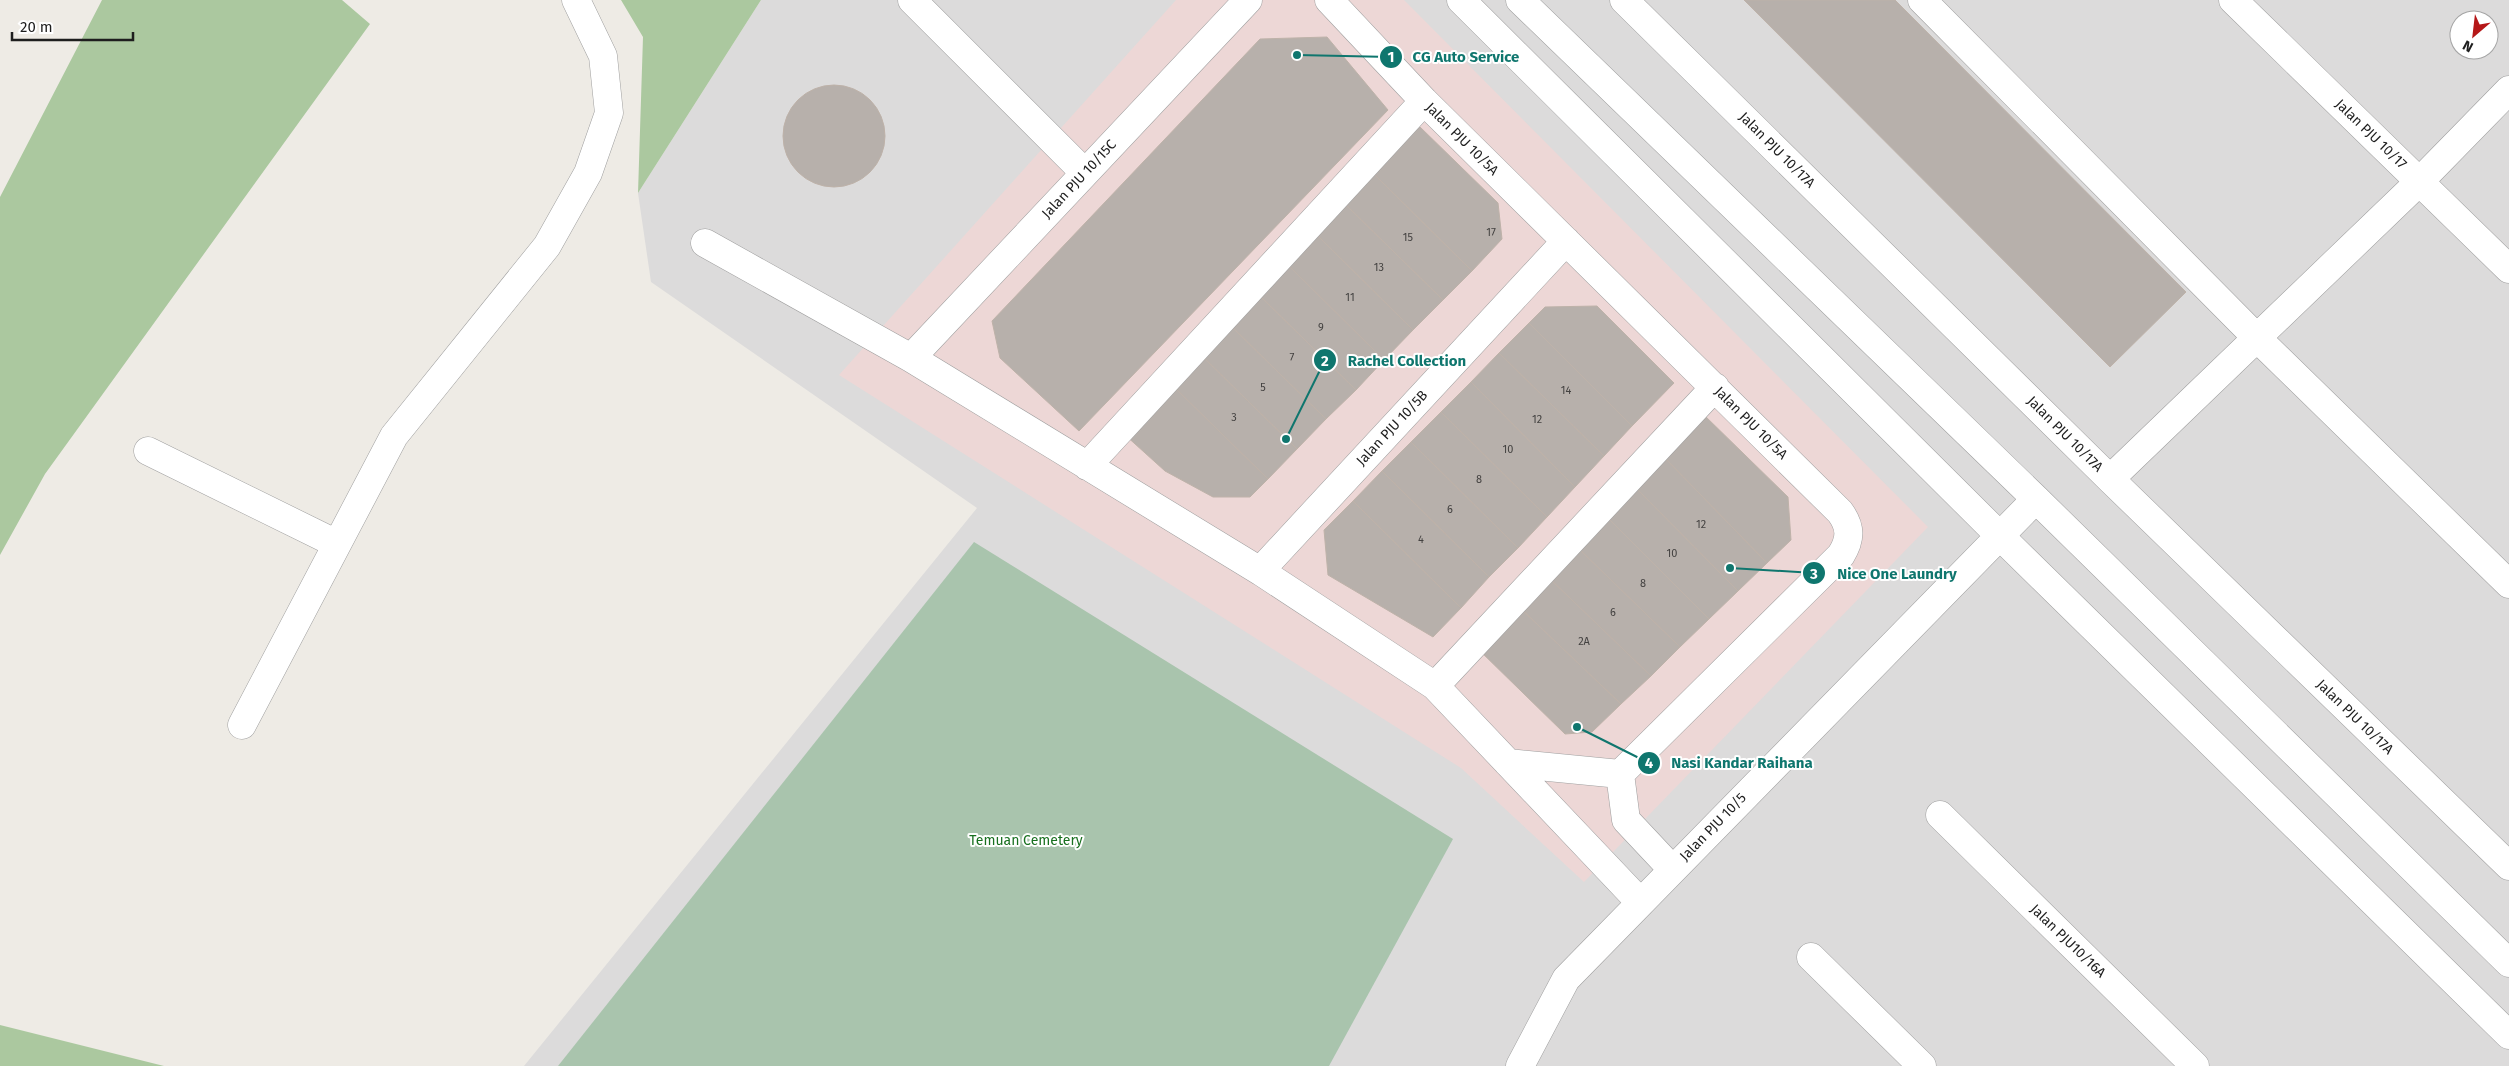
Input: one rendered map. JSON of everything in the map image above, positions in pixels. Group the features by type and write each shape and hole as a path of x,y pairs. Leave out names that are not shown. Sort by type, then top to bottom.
{"street":[{"path":"242,725 394,436 547,246 588,173 608,113 603,56 576,0"},
{"path":"912,0 1085,173"},
{"name":"Jalan PJU 10/15C","path":"911,358 1248,0"},
{"name":"Jalan PJU 10/5A","path":"1329,0 1424,102 1840,512 1847,522 1850,534 1847,545 1841,555 1620,774"},
{"path":"1461,0 2000,536 2509,1035"},
{"path":"1520,0 2036,499 2509,964"},
{"name":"Jalan PJU 10/17A","path":"1624,0 2110,478 2509,866"},
{"path":"1922,0 2257,338 2509,584"},
{"name":"Jalan PJU 10/17","path":"2233,0 2509,269"},
{"path":"2110,478 2420,182 2509,90"},
{"path":"1087,466 1424,102"},
{"name":"Jalan PJU 10/5B","path":"1260,571 1566,241"},
{"path":"705,243 911,358 1260,571 1435,686 1640,902"},
{"path":"1435,686 1714,387"},
{"path":"148,451 337,544"},
{"name":"Jalan PJU 10/5","path":"1520,1066 1566,978 2036,499"},
{"path":"1508,763 1620,774 1626,820 1672,869"},
{"name":"Jalan PJU10/16A","path":"1940,816 2196,1066"},
{"path":"1811,957 1922,1066"}],"shaded area":[{"path":"761,0 2509,0 2509,1066 524,1066 977,508 651,282 638,193"},
{"path":"1176,0 1404,0 1928,527 1584,882 1461,768 839,375"}],"green space":[{"path":"102,0 342,0 370,24 45,474 0,555 0,197"},
{"path":"621,0 761,0 638,193 643,37"},
{"name":"Temuan Cemetery","path":"974,542 1453,839 1329,1066 558,1066"},
{"path":"0,1025 164,1066 0,1066"}],"building":[{"path":"1744,0 1895,0 2186,292 2110,367"},
{"path":"1327,37 1388,110 1079,431 1000,358 992,321 1260,39"},
{"path":"834,85 853,89 870,100 881,117 885,136 881,155 870,172 853,183 834,187 815,183 798,172 787,155 783,136 787,117 798,100 815,89"},
{"path":"1419,126 1498,203 1502,239 1472,271 1374,174"},
{"path":"1374,174 1472,271 1443,300 1345,204"},
{"path":"1345,204 1443,300 1413,330 1316,234"},
{"path":"1316,234 1413,330 1384,360 1287,264"},
{"path":"1287,264 1384,360 1356,390 1258,294"},
{"path":"1258,294 1356,390 1326,419 1229,324"},
{"path":"1597,306 1674,383 1632,426 1529,323 1545,307"},
{"path":"1529,323 1632,426 1604,456 1499,353"},
{"path":"1229,324 1326,419 1297,449 1200,354"},
{"path":"1499,353 1604,456 1575,487 1471,382"},
{"path":"1200,354 1297,449 1268,479 1171,384"},
{"path":"1471,382 1575,487 1547,517 1441,412"},
{"path":"1171,384 1268,479 1250,497 1213,497 1165,471 1124,434"},
{"path":"1441,412 1547,517 1518,548 1411,442"},
{"path":"1703,414 1788,497 1791,540 1767,563 1663,456"},
{"path":"1411,442 1518,548 1489,577 1382,471"},
{"path":"1663,456 1767,563 1738,591 1634,486"},
{"path":"1382,471 1489,577 1461,608 1353,501"},
{"path":"1634,486 1738,591 1709,619 1605,515"},
{"path":"1353,501 1461,608 1433,637 1328,575 1324,530"},
{"path":"1605,515 1709,619 1680,647 1576,546"},
{"path":"1576,546 1680,647 1651,676 1547,576"},
{"path":"1547,576 1651,676 1621,704 1518,606"},
{"path":"1518,606 1621,704 1592,732 1565,734 1477,648"}],"place":[{"name":"CG Auto Service","path":"1297,55"},
{"name":"Rachel Collection","path":"1286,439"},
{"name":"Nice One Laundry","path":"1730,568"},
{"name":"Nasi Kandar Raihana","path":"1577,727"}]}
